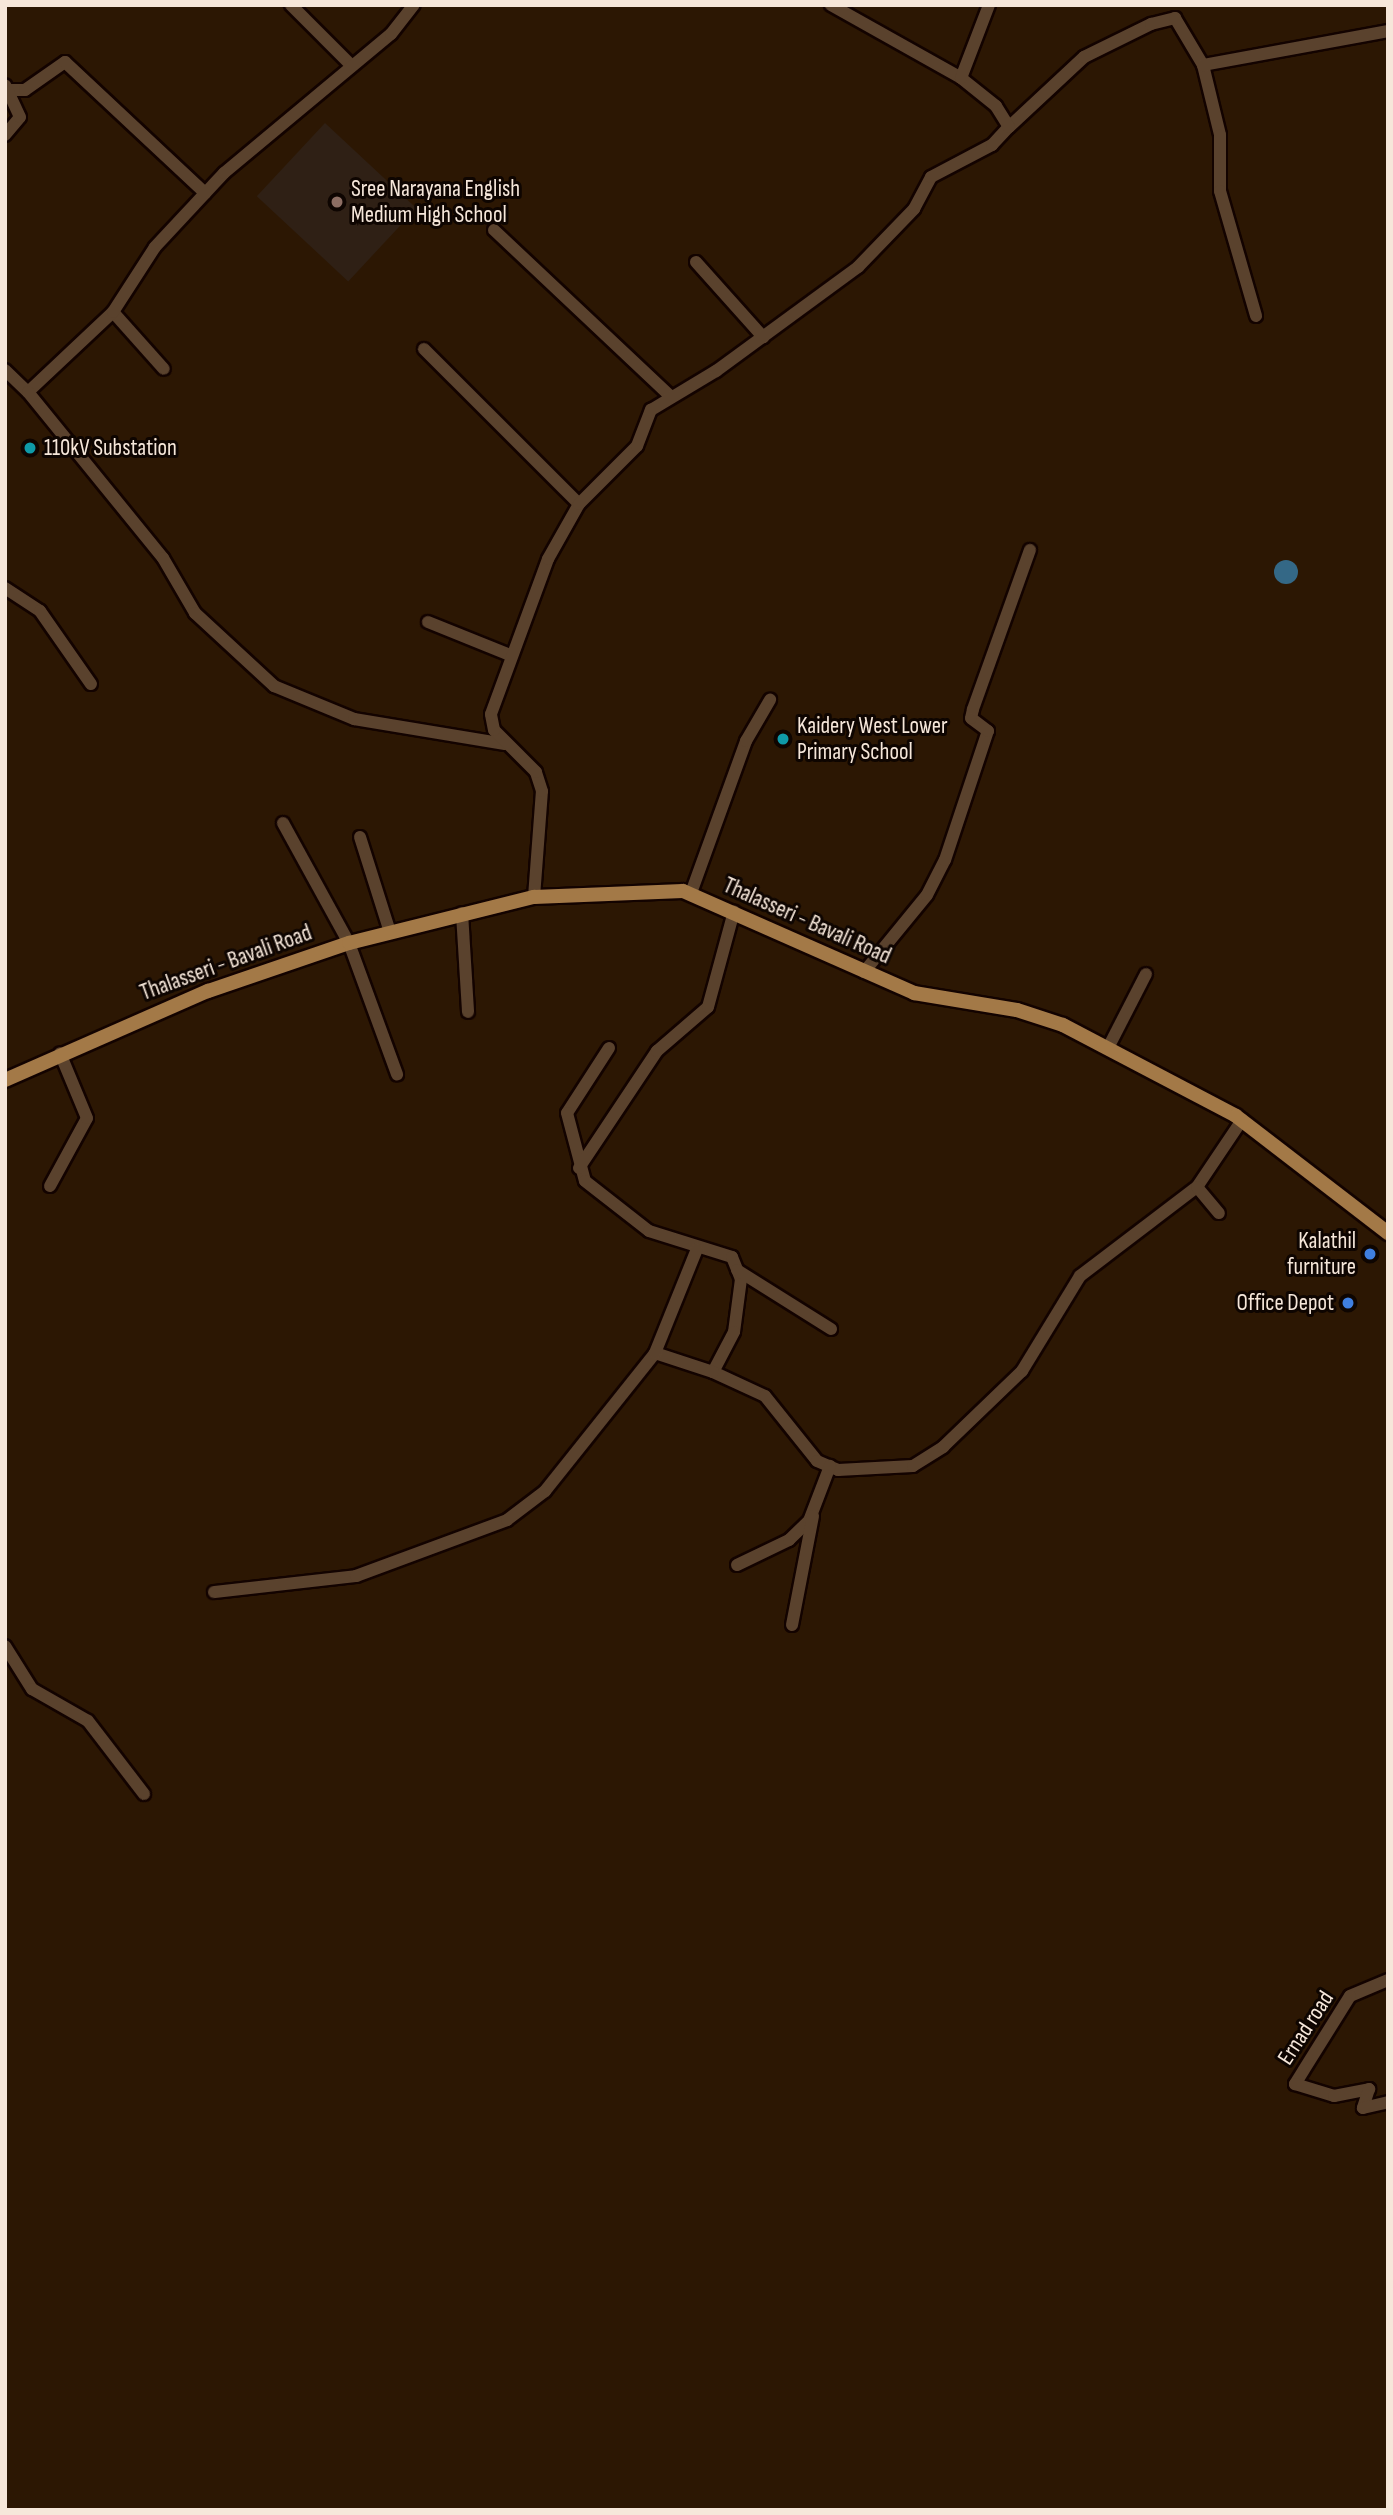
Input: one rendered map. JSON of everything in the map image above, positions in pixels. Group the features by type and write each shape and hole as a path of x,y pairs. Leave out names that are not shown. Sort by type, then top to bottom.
{"main road":[{"name":"Thalasseri - Bavali Road","path":"5,1080 60,1053 208,991 349,943 534,897 633,888 691,893 914,993 1017,1010 1108,1048 1242,1120 1388,1233"}],"street":[{"path":"291,5 349,64"},
{"path":"28,392 113,312 155,247 205,193 349,64 391,34 414,5"},
{"path":"831,5 961,78 996,106 1009,127"},
{"path":"961,78 989,5"},
{"path":"534,897 542,792 536,772 505,744 491,713 510,655 548,559 579,504 637,446 651,410 763,337 858,267 914,209 944,166 992,145 1084,57 1151,24 1175,18 1203,65 1220,135 1220,191 1256,316"},
{"path":"1203,65 1388,31"},
{"path":"5,135 20,117 8,88 24,90 65,62 205,193"},
{"path":"494,230 671,397"},
{"path":"696,262 763,337"},
{"path":"113,312 164,369"},
{"path":"424,349 579,504"},
{"path":"5,370 28,392 163,558 195,613 274,686 354,719 505,744"},
{"path":"864,972 927,895 945,860 988,731 971,718 973,709 1030,550"},
{"path":"5,588 40,611 91,684"},
{"path":"428,622 510,655"},
{"path":"691,893 746,741 770,700"},
{"path":"283,823 349,943 397,1074"},
{"path":"360,837 390,932"},
{"path":"579,1168 657,1051 708,1006 734,911"},
{"path":"462,914 468,1012"},
{"path":"1108,1048 1146,974"},
{"path":"609,1048 567,1113 579,1168 592,1191 616,1210 697,1249 721,1249 737,1270 831,1329"},
{"path":"50,1186 87,1118 60,1053"},
{"path":"655,1353 713,1371 765,1396 817,1461 830,1466 914,1466 943,1447 1022,1371 1080,1276 1197,1187 1242,1120"},
{"path":"1197,1187 1219,1213"},
{"path":"214,1592 356,1576 507,1520 545,1491 655,1353 697,1249"},
{"path":"713,1371 734,1332 737,1270"},
{"path":"792,1625 813,1515 830,1466"},
{"path":"737,1565 789,1540 813,1515"},
{"path":"5,1646 32,1689 88,1721 144,1794"},
{"name":"Ernad road","path":"1388,1980 1350,1996 1295,2084 1335,2096 1369,2089 1363,2108 1388,2102"}],"shaded area":[{"name":"Sree Narayana English Medium High School","path":"325,123 416,208 348,281 257,196"}],"water":[{"path":"1286,560 1294,564 1298,572 1294,580 1286,584 1278,580 1274,572 1278,564"}],"place":[{"name":"Sree Narayana English Medium High School","path":"337,202"},
{"name":"110kV Substation","path":"30,448"},
{"name":"Kaidery West Lower Primary School","path":"783,739"},
{"name":"Kalathil furniture","path":"1370,1254"},
{"name":"Office Depot","path":"1348,1303"}]}
